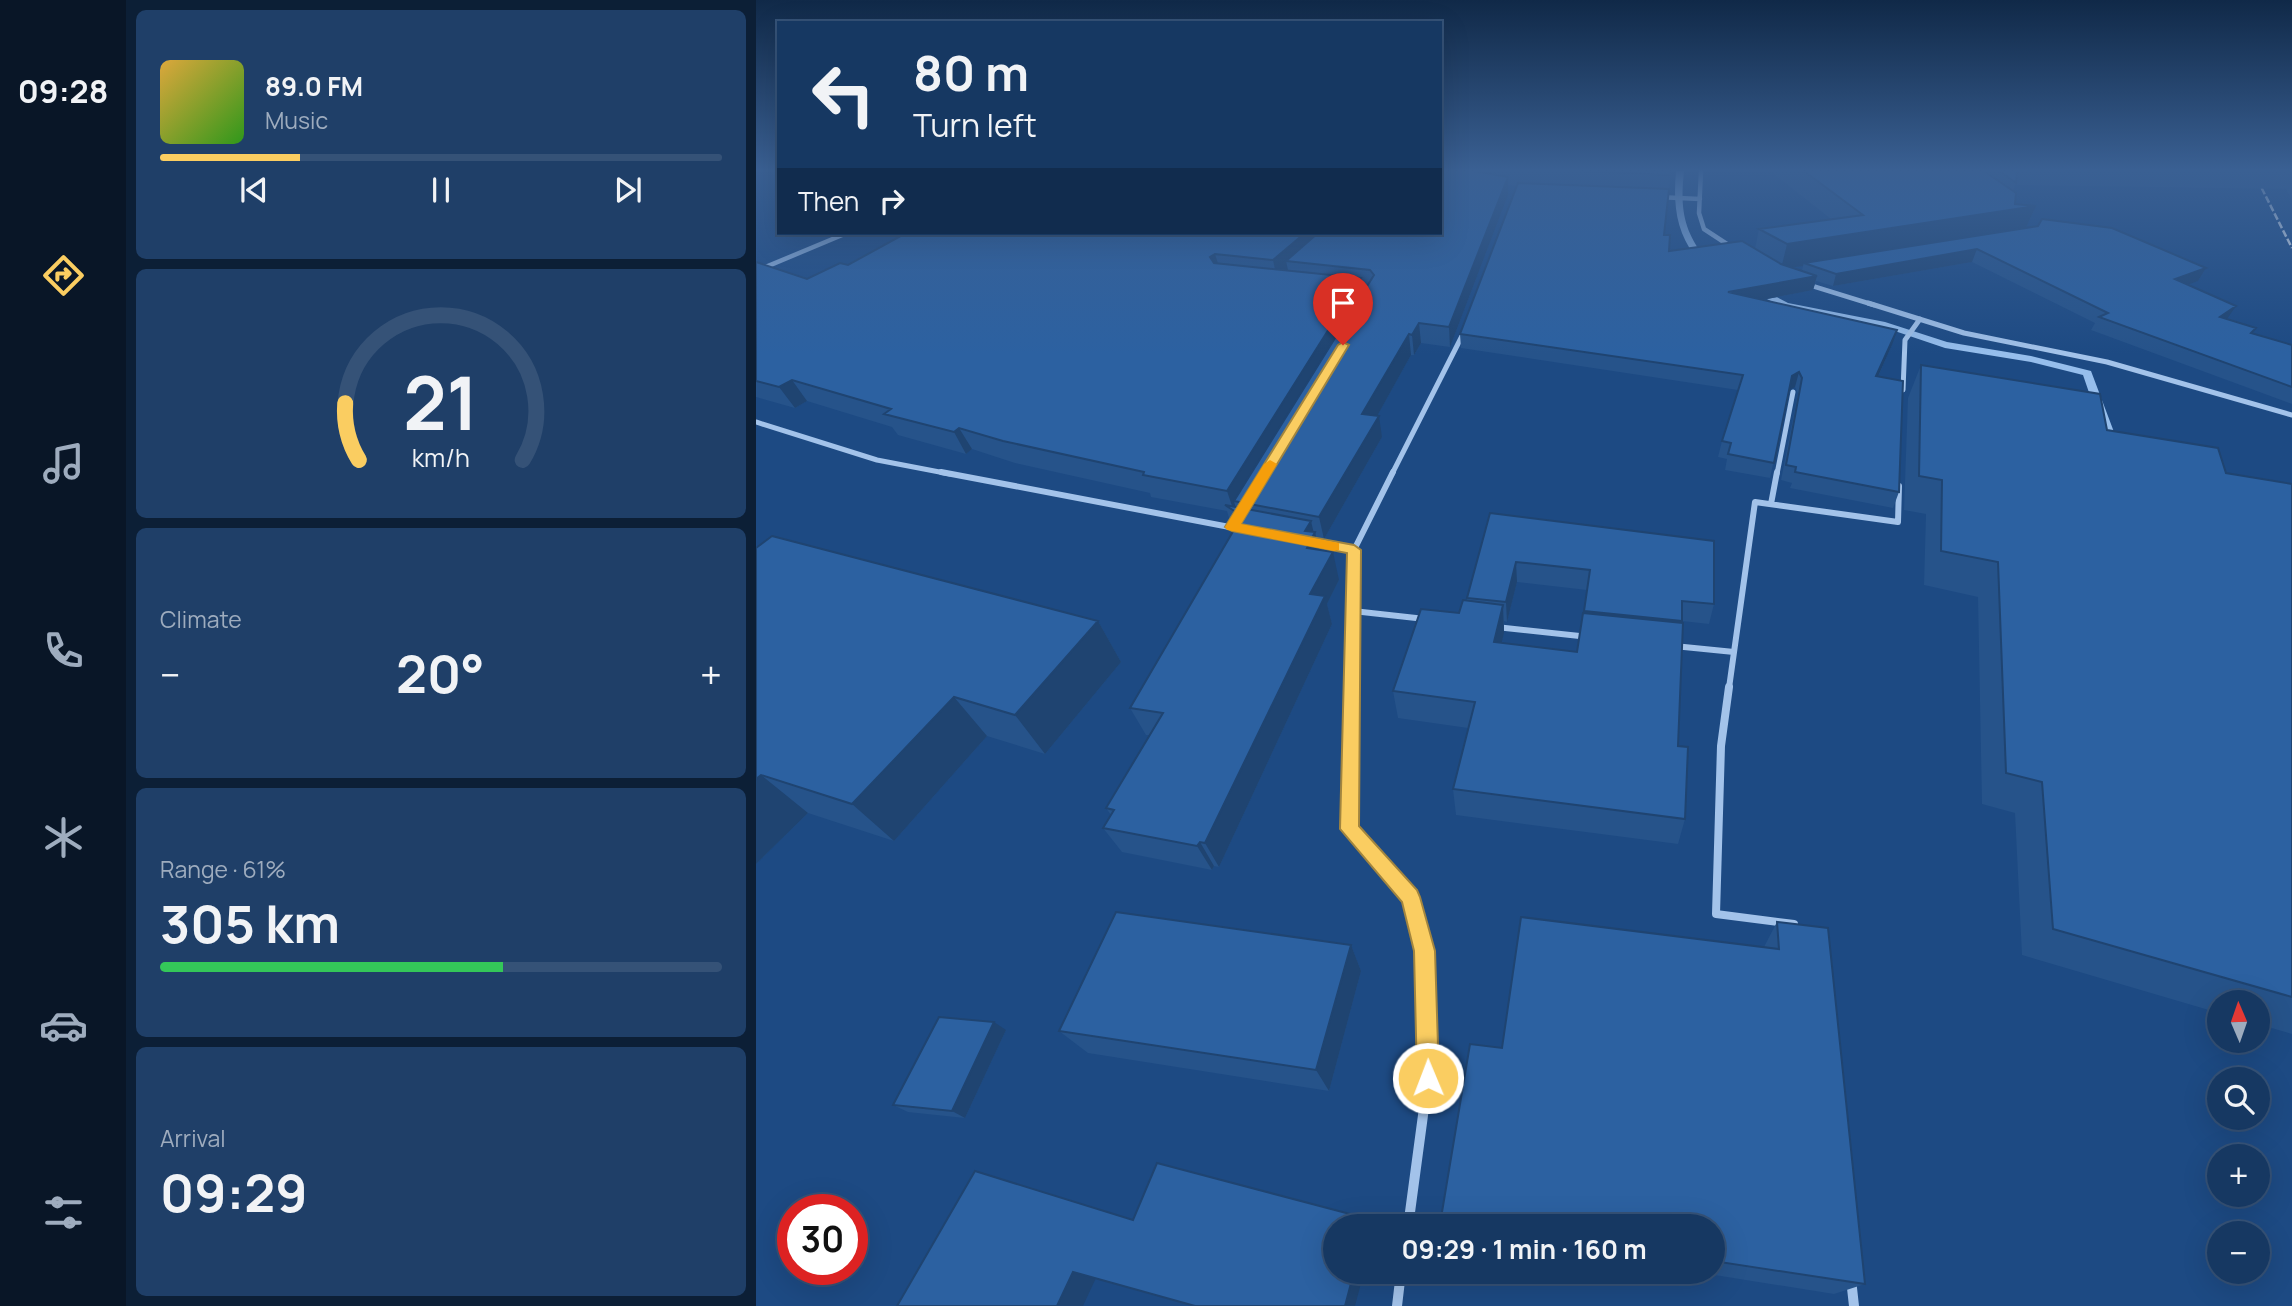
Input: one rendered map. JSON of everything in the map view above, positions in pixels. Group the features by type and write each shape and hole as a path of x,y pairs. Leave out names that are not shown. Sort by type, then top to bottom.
{"street":[{"path":"1708,232 1734,249"},
{"path":"756,271 842,235"},
{"path":"1793,279 1964,332 2107,362 2292,415"},
{"path":"1902,405 1905,340 1920,319"},
{"path":"1410,1214 1428,1078 1425,951 1410,897 1350,829 1354,550 1468,321"},
{"path":"1771,504 1793,392"},
{"path":"756,422 877,460 1245,530"},
{"path":"1808,926 1716,914 1721,746 1755,502 1898,522 1899,470"},
{"path":"1232,527 1239,516"},
{"path":"1300,540 1354,550"},
{"path":"1353,611 1434,620"},
{"path":"1489,626 1598,638"},
{"path":"1666,645 1734,652"},
{"path":"1850,1265 1854,1306"},
{"path":"1397,1306 1400,1284"}],"building":[{"path":"1442,232 1486,232 1449,327 1419,323 1412,335 1409,334 1362,414 1379,416 1319,517 1234,501 1374,275 1370,270 1286,261 1316,235 1442,235"},
{"path":"1499,232 1664,232 1664,235 1670,235 1669,251 1742,241 1781,264 1817,276 1728,292 1897,330 1876,376 1903,381 1899,492 1795,472 1796,467 1786,465 1802,378 1799,372 1792,376 1774,463 1728,454 1731,443 1722,441 1743,375 1460,334"},
{"path":"1765,232 1866,232 1787,244"},
{"path":"2000,232 2121,232 2206,268 2175,279 2236,306 2220,317 2256,328 2251,333 2292,345 2292,387 2099,317 2108,313 1977,249 1836,274 1804,263"},
{"path":"902,235 1303,235 1273,260 1215,254 1210,257 1214,263 1361,278 1227,491 1143,475 1144,472 1003,441 959,428 954,432 884,414 891,409 792,380 779,387 756,381 756,262 807,279 840,263 848,265"},
{"path":"1921,365 2100,394 2107,430 2218,448 2226,473 2292,484 2292,997 2053,929 2042,782 2006,773 1998,562 1941,551 1942,480 1919,476"},
{"path":"1225,505 1311,521 1305,531 1315,532 1307,548 1333,552 1310,594 1325,596 1205,843 1200,842 1197,846 1103,828 1114,810 1106,808 1163,713 1130,708 1242,516"},
{"path":"1490,513 1714,541 1714,604 1682,601 1682,621 1584,611 1590,570 1516,562 1506,602 1467,598"},
{"path":"772,536 1098,621 1015,715 954,697 852,804 761,775 756,779 756,548"},
{"path":"1463,600 1503,605 1494,642 1577,652 1583,613 1683,623 1678,746 1688,747 1685,819 1453,789 1475,702 1393,691 1421,609 1459,613"},
{"path":"1116,912 1351,945 1316,1070 1059,1031"},
{"path":"1521,917 1779,949 1777,922 1828,928 1865,1284 1725,1263 1725,1214 1442,1214 1470,1044 1502,1048"},
{"path":"939,1017 994,1022 952,1111 893,1105"},
{"path":"1157,1163 1350,1214 1323,1214 1323,1284 1351,1284 1345,1306 1195,1306 1073,1272 1057,1306 897,1306 975,1171 1133,1220"}],"waterway":[{"path":"1685,232 1688,241 1703,260"},
{"path":"1755,289 1785,305 1882,324 1945,345 2031,359 2087,373 2114,448"}],"railway":[{"path":"2284,232 2292,248"}],"slow traffic":[{"path":"1270,464 1232,527 1334,546"}],"route":[{"path":"1343,345 1232,527 1354,550 1350,829 1410,897 1425,951 1428,1078"}]}
